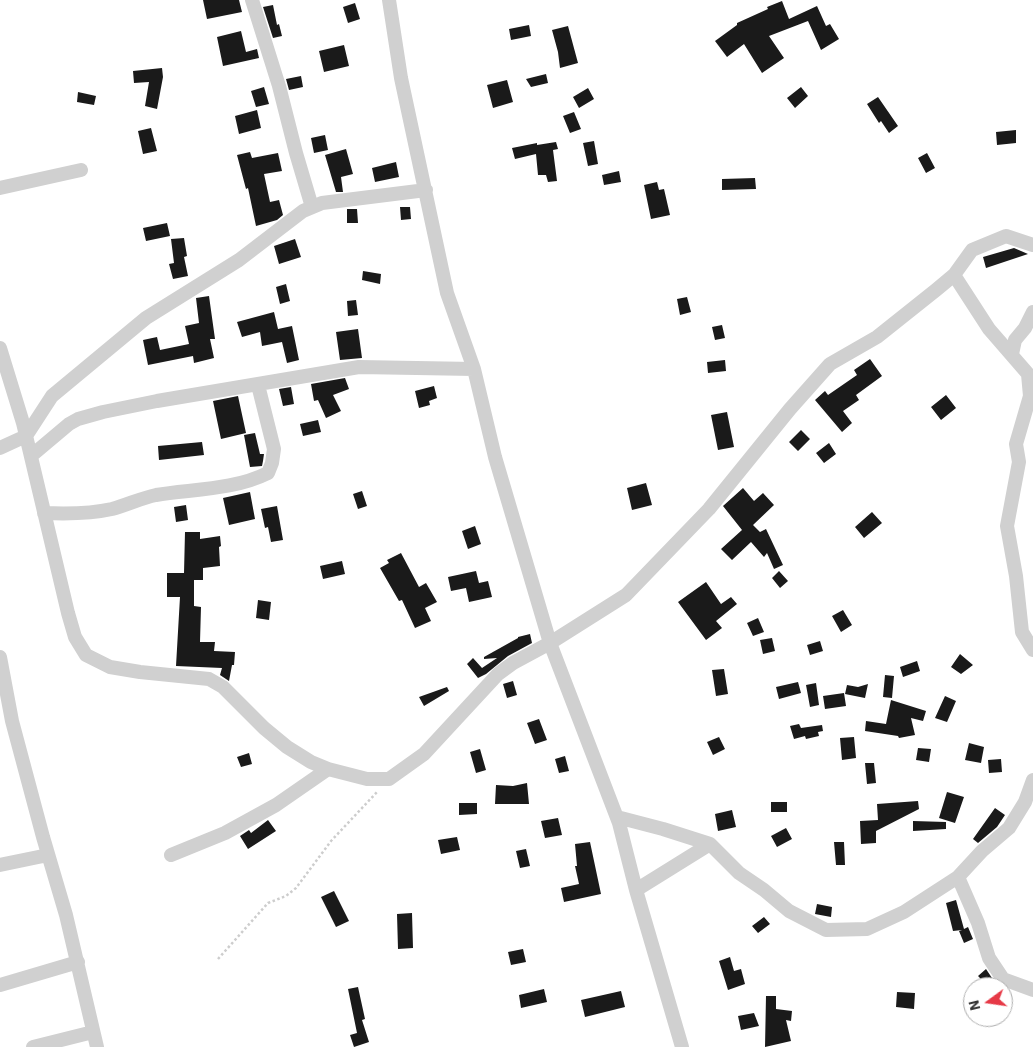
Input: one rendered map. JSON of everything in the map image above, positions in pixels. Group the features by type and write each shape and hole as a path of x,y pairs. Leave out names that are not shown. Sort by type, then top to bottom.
{"street":[{"path":"252,0 279,86 312,207"},
{"path":"388,0 401,78 447,293 474,370 496,457 550,643 617,817 636,890 682,1047"},
{"path":"0,188 81,170"},
{"path":"0,448 26,436 52,396 146,318 239,260 303,211 322,203 426,190"},
{"path":"0,348 17,399 68,613 75,637 86,654 110,667 209,679 223,687 264,728 287,747 328,769 367,779 389,779 424,754 498,674 626,595 710,509 784,416 830,364 877,337 954,275 972,250 1006,236 1033,245"},
{"path":"954,275 989,329 1028,374 1030,396 1016,444 1019,462 1007,526 1016,576 1022,632 1033,650"},
{"path":"1012,354 1015,340 1025,328 1033,312"},
{"path":"31,456 69,424 78,420 157,401 359,367 474,370"},
{"path":"44,513 76,514 112,509 149,496 215,488 256,479 268,473 274,450 258,385"},
{"path":"0,657 12,721 66,915 97,1047"},
{"path":"171,855 225,833 276,805 328,769"},
{"path":"617,817 710,844 739,873 764,890 789,911 826,930 867,929 904,912 958,877 982,851 1009,828 1025,802 1033,780"},
{"path":"636,890 710,844"},
{"path":"0,864 48,855"},
{"path":"958,877 978,924 989,958 1003,979 1033,990"},
{"path":"0,985 78,962"},
{"path":"33,1047 92,1032"}],"path":[{"path":"218,958 268,903 286,896 296,888 332,841 389,779"}],"building":[{"path":"203,0 239,0 242,12 207,19"},
{"path":"782,1 789,19 817,6 826,26 830,24 839,39 821,50 808,21 769,36 784,58 762,73 744,44 727,57 715,41 737,25 737,23"},
{"path":"355,3 360,19 348,23 343,7"},
{"path":"273,5 277,25 279,24 282,36 273,38 263,7"},
{"path":"529,25 531,36 511,40 509,29"},
{"path":"568,26 578,63 560,68 552,30"},
{"path":"241,31 246,52 257,49 259,58 223,66 217,37"},
{"path":"344,45 349,66 324,72 319,51"},
{"path":"162,68 163,77 157,109 145,106 149,82 134,83 133,71"},
{"path":"546,74 548,83 531,87 526,79"},
{"path":"301,76 303,87 289,90 286,79"},
{"path":"507,80 513,102 493,108 487,85"},
{"path":"264,87 269,104 256,107 251,91"},
{"path":"801,87 808,96 795,108 787,98"},
{"path":"588,88 594,99 579,108 573,97"},
{"path":"78,92 96,96 94,105 77,102"},
{"path":"878,97 898,126 889,133 881,121 879,123 867,104"},
{"path":"257,110 261,128 239,134 235,116"},
{"path":"574,112 581,129 570,133 563,116"},
{"path":"151,128 157,151 143,154 138,131"},
{"path":"1016,130 1016,143 997,145 996,132"},
{"path":"325,135 328,150 314,153 311,138"},
{"path":"594,141 598,164 588,166 583,143"},
{"path":"556,142 558,149 553,150 557,181 548,182 546,175 538,175 536,154 515,159 512,148 537,143 537,145"},
{"path":"346,149 353,174 341,177 343,192 336,192 325,155"},
{"path":"250,152 252,158 278,153 282,171 264,174 270,202 279,200 283,215 277,220 256,226 248,188 246,189 237,155"},
{"path":"927,153 935,168 926,173 918,158"},
{"path":"396,162 399,177 375,182 372,168"},
{"path":"619,171 621,182 604,185 602,175"},
{"path":"755,178 756,189 722,190 722,179"},
{"path":"657,182 659,190 664,189 670,215 651,219 644,185"},
{"path":"400,207 410,207 411,219 401,220"},
{"path":"347,209 357,209 358,223 347,223"},
{"path":"167,223 170,236 146,241 143,228"},
{"path":"184,238 187,256 184,257 188,276 173,279 169,264 174,263 171,239"},
{"path":"295,239 301,257 279,264 274,246"},
{"path":"1014,248 1028,254 986,268 983,257"},
{"path":"363,271 381,274 380,284 362,280"},
{"path":"286,284 290,301 280,304 276,287"},
{"path":"209,296 215,339 210,339 214,358 194,363 193,356 148,365 143,340 157,337 160,350 189,344 185,326 199,323 196,298"},
{"path":"687,297 691,312 680,315 677,299"},
{"path":"356,300 358,315 348,316 347,301"},
{"path":"274,312 278,329 292,326 299,360 287,363 282,342 262,346 260,332 242,337 237,322"},
{"path":"722,325 725,338 715,340 712,327"},
{"path":"358,329 362,358 340,360 336,332"},
{"path":"870,359 882,376 856,395 859,400 843,411 852,423 842,432 815,400 825,391 828,395 857,375 854,370"},
{"path":"725,360 726,371 708,373 707,362"},
{"path":"345,378 349,389 333,395 341,411 326,418 318,400 314,401 311,384"},
{"path":"434,386 437,398 429,401 430,405 419,408 415,391"},
{"path":"291,387 294,404 283,406 279,389"},
{"path":"946,395 956,408 941,420 931,407"},
{"path":"238,396 246,433 221,439 213,401"},
{"path":"727,412 734,447 718,450 711,415"},
{"path":"318,420 321,432 303,436 300,424"},
{"path":"801,430 810,439 798,451 789,442"},
{"path":"255,433 260,454 264,454 263,461 262,466 250,467 244,435"},
{"path":"202,442 204,455 159,460 158,446"},
{"path":"829,443 836,454 824,463 816,453"},
{"path":"646,483 652,505 632,510 627,488"},
{"path":"743,488 754,501 763,493 774,505 753,525 760,532 766,529 783,565 774,569 767,553 764,557 751,542 732,560 721,549 742,530 723,506"},
{"path":"362,491 367,506 358,509 353,494"},
{"path":"250,492 255,519 229,525 223,498"},
{"path":"186,505 188,520 176,522 174,507"},
{"path":"277,506 283,540 271,542 268,527 265,528 261,509"},
{"path":"872,512 882,523 864,538 855,527"},
{"path":"475,526 481,544 468,549 462,531"},
{"path":"185,532 200,532 200,539 220,536 220,566 203,568 203,580 194,580 194,606 201,607 200,642 215,642 214,651 235,652 234,665 232,665 229,681 220,675 222,668 176,666 180,597 167,597 167,573 184,573"},
{"path":"401,553 419,587 426,583 437,602 425,608 431,621 415,628 402,600 399,601 380,568 389,563 387,560"},
{"path":"342,561 345,574 323,579 320,566"},
{"path":"476,571 479,583 488,581 492,597 469,602 466,588 451,591 448,577"},
{"path":"779,571 788,581 780,588 772,578"},
{"path":"706,582 721,604 731,597 737,604 716,621 722,628 706,640 678,602"},
{"path":"258,600 271,602 269,620 256,618"},
{"path":"843,610 852,625 841,632 832,616"},
{"path":"758,618 764,632 753,636 747,623"},
{"path":"530,634 532,643 508,656 486,674 478,678 467,664 473,658 482,668 497,658 484,659 484,657 518,637"},
{"path":"772,638 775,651 763,654 760,640"},
{"path":"820,641 823,651 810,655 807,645"},
{"path":"960,654 973,665 961,674 951,667"},
{"path":"917,661 920,671 903,677 900,667"},
{"path":"724,669 728,694 716,696 712,670"},
{"path":"885,675 894,676 892,698 883,697"},
{"path":"513,681 517,695 507,698 503,684"},
{"path":"798,682 801,693 779,699 776,687"},
{"path":"816,683 819,705 810,707 806,685"},
{"path":"868,684 865,698 845,694 847,685 858,687"},
{"path":"447,687 449,691 424,706 419,697"},
{"path":"844,693 846,706 825,709 823,696"},
{"path":"945,696 956,701 947,722 935,718"},
{"path":"891,700 926,711 923,721 911,718 915,735 899,738 898,736 865,731 866,721 886,724"},
{"path":"539,719 547,740 535,744 527,723"},
{"path":"799,724 801,728 822,725 823,731 818,732 819,736 806,739 805,736 794,739 790,726"},
{"path":"719,737 725,749 713,755 707,742"},
{"path":"854,737 856,758 842,760 840,738"},
{"path":"969,743 984,747 981,763 965,760"},
{"path":"918,748 931,749 929,762 916,760"},
{"path":"480,749 486,770 476,773 470,752"},
{"path":"249,753 252,764 241,767 237,757"},
{"path":"565,756 569,771 559,773 555,759"},
{"path":"1001,759 1002,772 989,773 988,760"},
{"path":"865,763 874,763 876,783 867,784"},
{"path":"527,783 529,804 495,804 496,785 513,786"},
{"path":"947,792 964,797 955,823 939,818"},
{"path":"918,801 919,809 876,831 876,843 861,844 860,821 878,820 877,804"},
{"path":"771,802 787,802 787,812 771,812"},
{"path":"459,803 477,803 477,814 459,815"},
{"path":"995,808 1005,815 997,827 978,843 973,839"},
{"path":"732,810 736,827 718,831 715,814"},
{"path":"558,818 562,835 545,838 541,821"},
{"path":"268,820 276,831 248,849 240,836 249,830 251,833"},
{"path":"913,821 946,822 946,829 913,831"},
{"path":"786,828 792,839 777,847 771,836"},
{"path":"457,837 460,850 441,854 438,840"},
{"path":"590,842 601,894 564,902 561,888 579,884 575,866 577,866 575,844"},
{"path":"834,842 844,842 845,865 836,865"},
{"path":"526,849 530,866 520,868 516,851"},
{"path":"334,891 349,921 336,927 321,897"},
{"path":"956,900 964,929 968,927 973,939 964,943 959,931 962,930 953,931 946,903"},
{"path":"817,904 832,907 831,917 815,914"},
{"path":"412,913 413,948 398,949 397,914"},
{"path":"764,917 770,924 758,933 752,926"},
{"path":"523,949 526,962 511,965 508,952"},
{"path":"730,957 734,971 741,969 745,984 728,990 719,961"},
{"path":"986,969 991,977 979,977"},
{"path":"358,987 365,1019 362,1020 369,1042 354,1047 350,1035 357,1033 348,989"},
{"path":"544,989 547,1002 521,1008 519,995"},
{"path":"621,991 625,1007 585,1017 581,1000"},
{"path":"897,992 915,993 914,1009 896,1007"},
{"path":"766,996 776,996 776,1009 792,1011 791,1021 786,1020 791,1041 765,1047"},
{"path":"754,1013 759,1026 741,1030 738,1016"}]}
